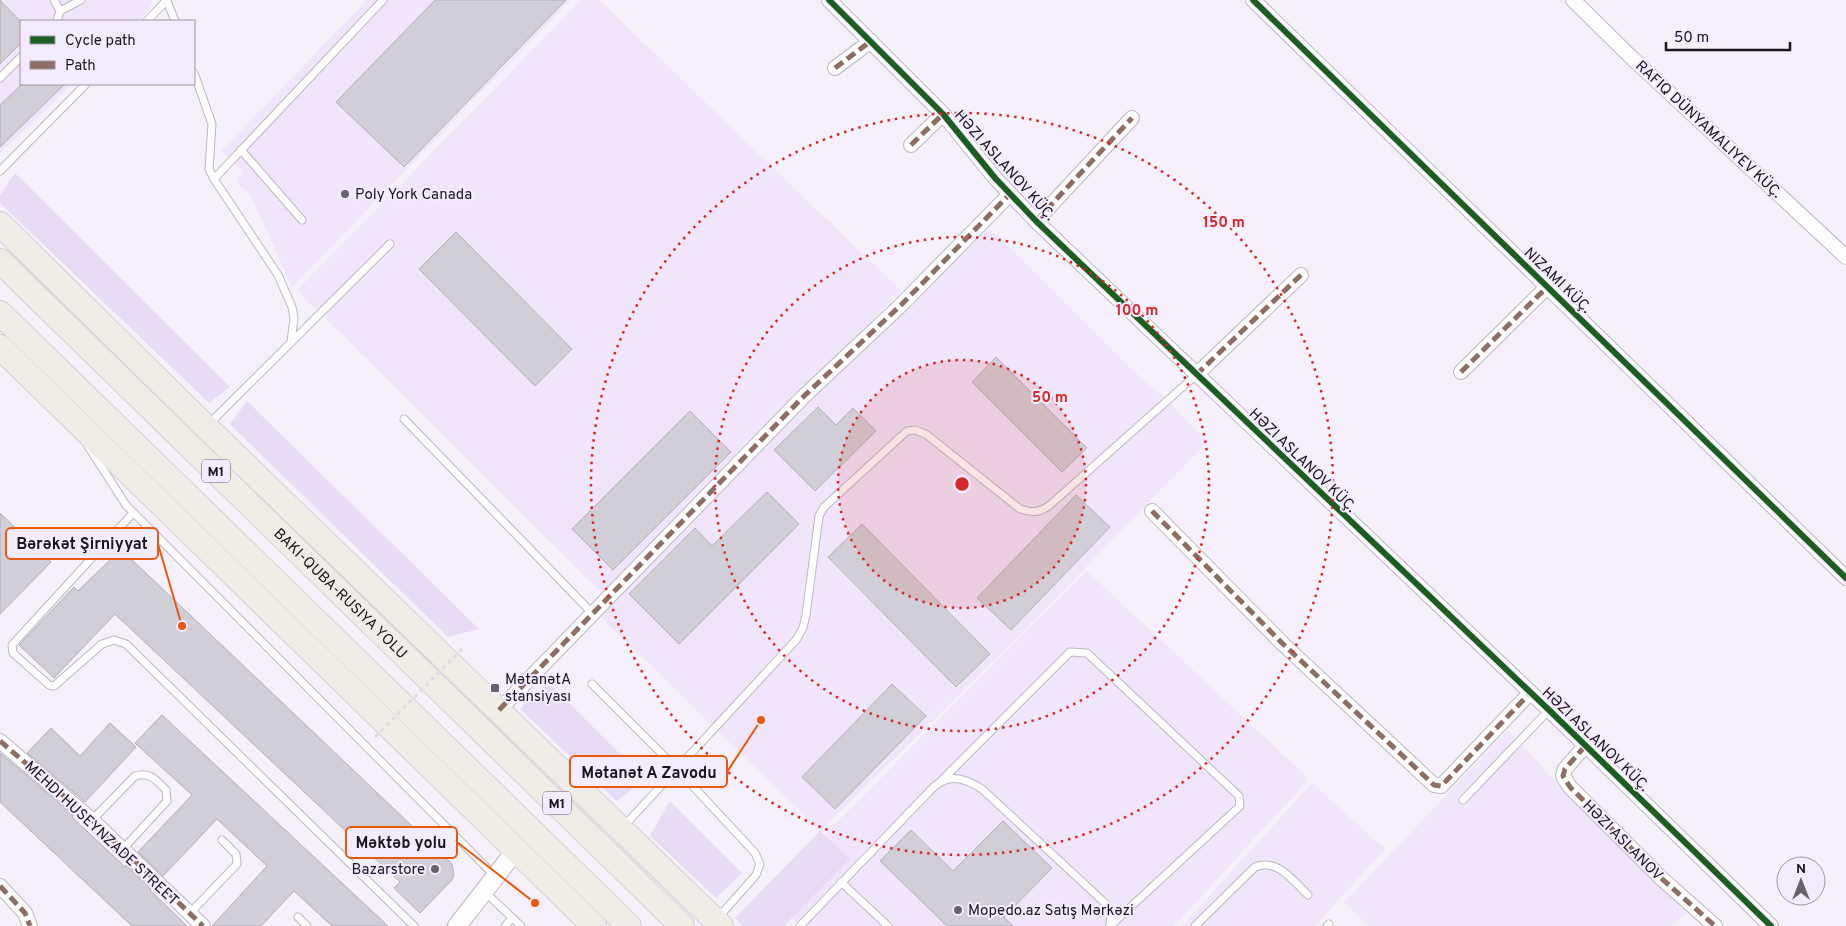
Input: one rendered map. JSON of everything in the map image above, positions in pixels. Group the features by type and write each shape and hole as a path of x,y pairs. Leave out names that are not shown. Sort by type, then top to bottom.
{"highway":[{"path":"0,224 206,427 718,924"},
{"name":"M1","path":"0,261 682,926"},
{"name":"M1","path":"0,313 629,926"},
{"path":"0,347 594,926"}],"street":[{"name":"HƏZI ASLANOV KÜÇ.","path":"829,0 943,114 1010,194 1036,221 1549,710 1771,926"},
{"name":"NIZAMI KÜÇ.","path":"1253,0 1846,578"},
{"path":"1573,0 1632,59 1846,257"},
{"path":"835,68 871,41"},
{"path":"911,145 943,114"},
{"path":"1036,221 1132,118"},
{"path":"499,710 802,398 901,305 1010,194"},
{"path":"1196,375 1301,275"},
{"path":"1461,372 1547,287"},
{"path":"1152,511 1283,644 1434,785 1441,786 1530,693"},
{"name":"MEHDI HUSEYNZADЕ STREET","path":"0,741 92,820 203,926"},
{"name":"HƏZI ASLANOV","path":"1584,746 1565,769 1562,776 1570,787 1661,878 1715,926"},
{"path":"456,926 516,850"},
{"path":"0,886 25,913 30,926"}],"lane":[{"path":"54,0 60,11 58,20"},
{"path":"60,11 81,0"},
{"path":"148,20 167,0 175,20"},
{"path":"214,179 383,0"},
{"path":"0,78 20,58"},
{"path":"195,76 212,124 209,169 278,275 292,307 294,318 291,342"},
{"path":"0,171 85,85"},
{"path":"241,150 302,220"},
{"path":"206,427 390,244"},
{"path":"621,830 796,640 803,628 819,516 824,508 907,431 916,430 927,435 1020,508 1032,513 1040,512 1196,375"},
{"path":"67,412 120,498 133,513 495,876"},
{"path":"404,419 592,613"},
{"path":"133,513 12,645 13,653 49,686 54,686 102,644 114,640 126,644 414,926"},
{"path":"800,926 923,798 1070,652 1087,652 1239,796 1240,806 1110,926"},
{"path":"592,684 677,769 755,853 760,864 756,875 718,924"},
{"path":"1463,800 1549,710"},
{"path":"92,820 135,776 141,774 153,776 166,790 167,802 123,850"},
{"path":"941,782 955,779 970,782 982,789 1106,904 1111,913 1110,926"},
{"path":"190,913 237,864 236,854 222,840"},
{"path":"1195,926 1255,867 1264,863 1277,866 1308,895"},
{"path":"842,882 888,926"},
{"path":"484,891 521,926"},
{"path":"298,917 307,926"},
{"path":"505,926 512,918"}],"path":[{"path":"375,737 463,648"}],"shaded area":[{"path":"0,0 152,0 149,10 139,20 20,20 20,85 72,85 0,153"},
{"path":"367,0 571,0 292,287 250,194 235,181 242,171 221,151"},
{"name":"Poly York Canada","path":"582,0 599,0 901,291 603,594 297,290"},
{"path":"15,173 230,387 209,403 0,203 0,195"},
{"path":"990,228 1132,370 1167,400 1208,441 1022,633 820,831 598,614 847,364"},
{"path":"247,401 479,629 448,637 230,424"},
{"path":"1087,571 1309,779 1174,926 800,926 792,918 849,859 824,835"},
{"path":"548,682 645,779 617,801 520,709"},
{"path":"1508,730 1572,799 1687,912 1671,926 1369,926 1344,903"},
{"path":"1312,783 1385,849 1315,926 1182,926"},
{"path":"670,801 742,873 716,898 650,836"},
{"path":"820,831 850,859 784,926 744,926 735,918"}],"building":[{"path":"0,0 20,21 20,44 0,64"},
{"path":"435,0 566,0 404,167 336,102"},
{"path":"21,85 64,85 0,147 0,105"},
{"path":"456,232 572,349 535,386 419,269"},
{"path":"996,357 1087,448 1062,472 972,382"},
{"path":"818,407 836,425 853,408 876,431 815,491 774,450"},
{"path":"690,411 731,452 613,570 572,529"},
{"path":"767,492 799,524 679,644 629,594 695,528 712,546"},
{"path":"1076,495 1110,527 1011,630 977,598"},
{"path":"0,513 51,562 0,614"},
{"path":"862,524 990,654 956,687 828,557"},
{"path":"120,554 129,557 452,864 454,875 452,880 420,913 394,888 400,882 115,614 54,678 19,645 74,587 78,591 114,556"},
{"path":"892,684 926,716 835,809 802,777"},
{"path":"162,715 388,926 332,926 294,891 261,926 212,926 267,866 217,819 163,876 138,852 192,795 135,743"},
{"path":"110,723 136,747 85,802 27,753 51,728 80,756"},
{"path":"0,753 73,815 72,817 125,867 126,865 187,926 132,926 0,802"},
{"path":"1003,821 1052,868 1004,917 1013,926 947,926 880,861 911,830 953,871"}],"marked path":[{"path":"835,68 871,41"},
{"path":"911,145 943,114"},
{"path":"1036,221 1132,118"},
{"path":"499,710 802,398 901,305 1010,194"},
{"path":"1196,375 1301,275"},
{"path":"1461,372 1547,287"},
{"path":"1152,511 1283,644 1434,785 1441,786 1530,693"},
{"path":"0,741 92,820 203,926"},
{"path":"1585,746 1565,769 1563,776 1570,787 1661,878 1715,926"},
{"path":"0,886 25,913 30,926"}],"cycle path":[{"path":"829,0 943,114 995,178 1036,221 1549,710 1771,926"},
{"path":"1253,0 1846,578"}],"place":[{"name":"Poly York Canada","path":"345,194"},
{"name":"Bərəkət Şirniyyat","path":"182,626"},
{"name":"MətanətA stansiyası","path":"495,688"},
{"name":"Mətanət A Zavodu","path":"761,720"},
{"name":"Bazarstore","path":"435,869"},
{"name":"Məktəb yolu","path":"535,903"},
{"name":"Mopedo.az Satış Mərkəzi","path":"958,910"}]}
